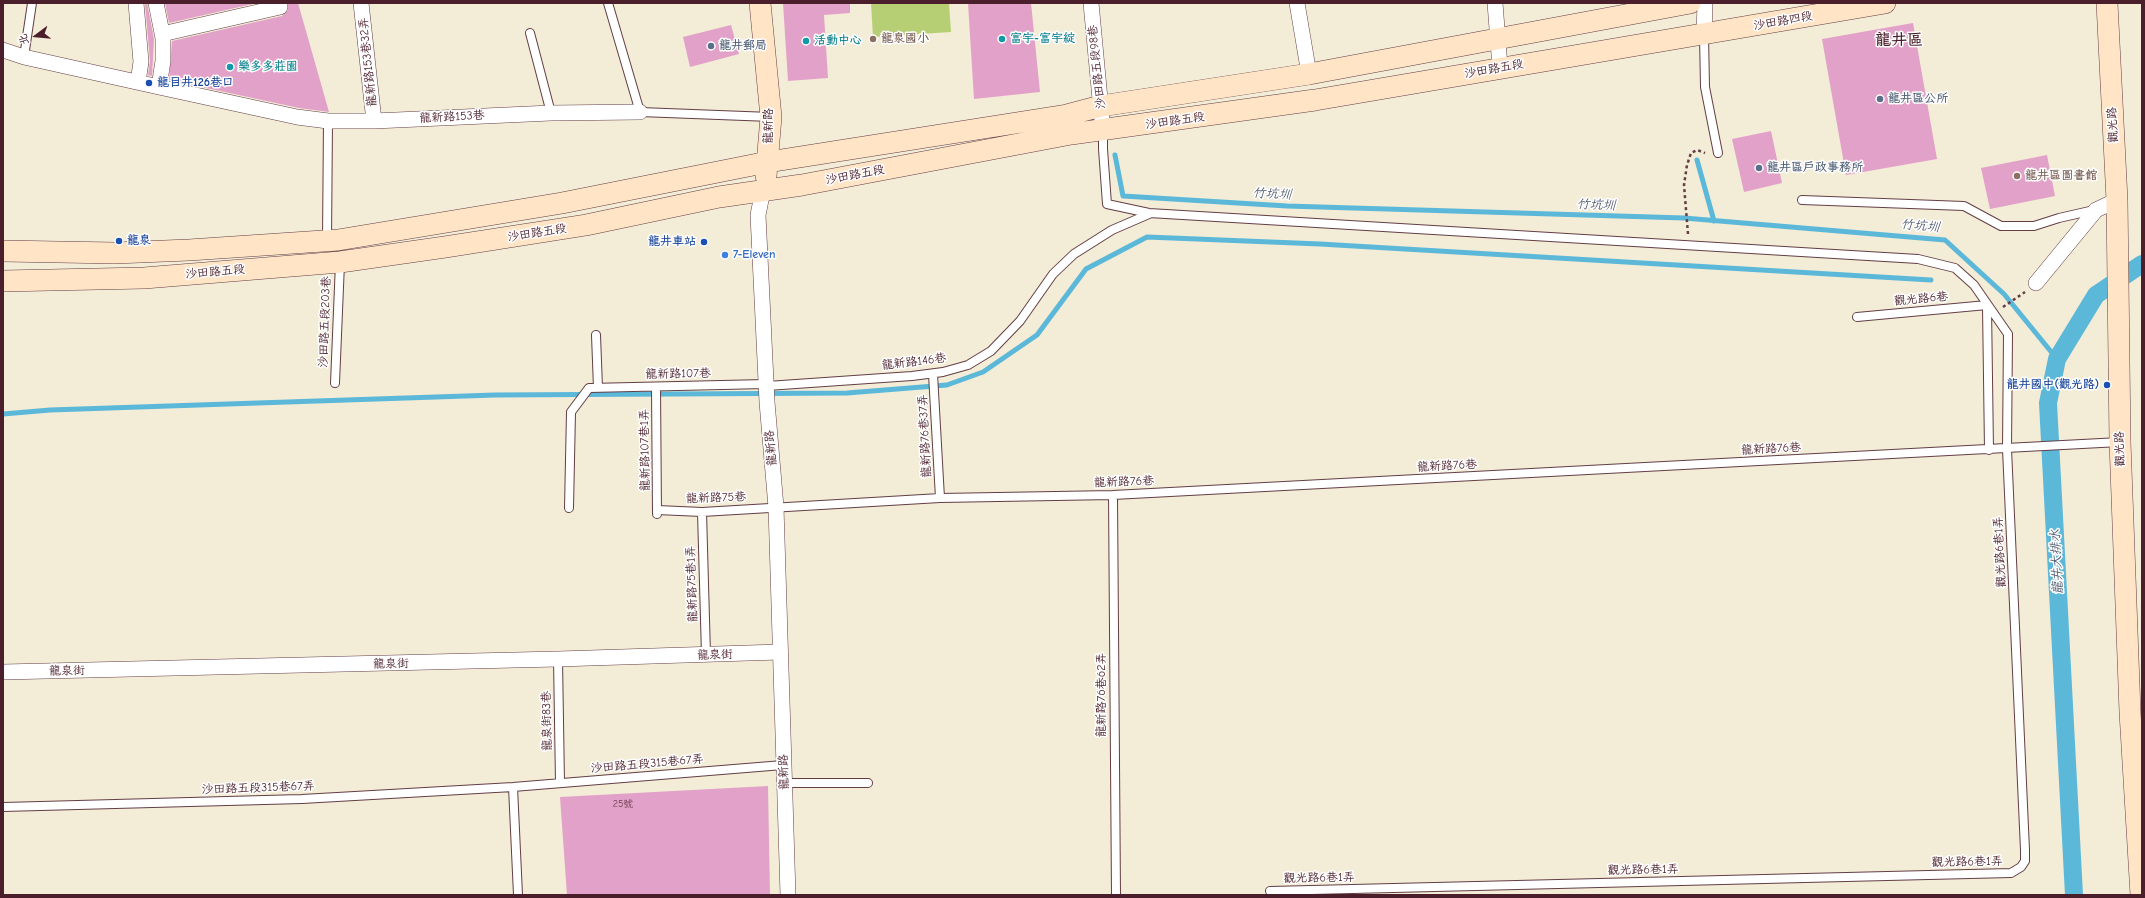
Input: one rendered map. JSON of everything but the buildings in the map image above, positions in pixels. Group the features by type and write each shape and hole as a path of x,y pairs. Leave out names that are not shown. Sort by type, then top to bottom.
{"street":[{"path":"136,3 141,62 138,82"},
{"path":"156,3 162,34 163,61 159,87"},
{"name":"龍新路153巷32弄","path":"361,3 374,121"},
{"name":"龍新路","path":"760,3 771,117 768,162 758,215 767,402 776,507 788,895"},
{"name":"沙田路五段98巷","path":"1091,3 1103,131"},
{"path":"1297,3 1309,74"},
{"path":"1494,3 1500,67"},
{"name":"沙田路五段","path":"3,251 115,253 327,241 562,203 768,162 1067,115 1101,106 1309,74 1690,3"},
{"path":"1704,3 1704,34"},
{"name":"沙田路四段","path":"1704,34 1809,9 1885,3"},
{"name":"觀光路","path":"2107,3 2118,228 2118,312 2114,443 2133,712 2141,895"},
{"path":"162,34 280,7"},
{"name":"沙田路五段","path":"3,281 144,278 334,263 586,225 763,190 802,185 1070,134 1103,131 1315,100 1500,67 1704,34"},
{"name":"龍新路153巷","path":"3,50 24,57 159,87 297,117 328,121 374,121 551,113 640,112"},
{"path":"2033,287 2096,210 2117,200"},
{"path":"327,241 334,263"},
{"name":"龍泉街","path":"3,672 558,659 780,652"}],"lane":[{"path":"24,57 32,3"},
{"path":"608,3 640,112"},
{"path":"530,33 551,113"},
{"path":"1704,34 1705,87 1718,153"},
{"name":"龍新路153巷","path":"640,112 771,117"},
{"path":"327,241 328,121"},
{"name":"觀光路6巷1弄","path":"1103,131 1107,204 1149,213 1918,259 1955,268 1974,285 2008,334 2007,449 2025,850 2025,861 2021,867 2011,873 1270,891"},
{"path":"1802,200 1964,206 2001,226 2034,226 2059,218 2096,210"},
{"name":"龍新路146巷","path":"766,385 933,376 968,365 991,351 1020,321 1053,274 1074,254 1112,230 1149,213"},
{"name":"沙田路五段203巷","path":"334,263 335,382"},
{"path":"1988,305 1989,450"},
{"name":"觀光路6巷","path":"1857,317 1988,305"},
{"path":"569,508 571,412 578,402 594,388 596,335"},
{"name":"龍新路76巷37弄","path":"933,376 940,498"},
{"name":"龍新路107巷","path":"594,388 766,385"},
{"name":"龍新路107巷1弄","path":"656,387 657,512"},
{"name":"龍新路76巷","path":"776,507 940,498 1113,495 2022,449 2114,443"},
{"name":"龍新路76巷62弄","path":"1113,495 1116,895"},
{"name":"龍新路75巷","path":"657,512 702,512 776,507"},
{"name":"龍新路75巷1弄","path":"702,512 706,655"},
{"name":"龍泉街83巷","path":"558,659 560,783"},
{"name":"沙田路五段315巷67弄","path":"3,807 302,799 513,787 783,765"},
{"path":"784,783 868,783"},
{"path":"513,787 518,895"}],"path":[{"path":"1688,228 1684,185 1691,153 1697,150 1710,156 1718,153"},
{"path":"2001,308 2033,287"}],"green space":[{"path":"871,3 949,3 951,32 873,37"}],"waterway":[{"name":"竹坑圳","path":"1115,155 1123,196 1287,206 1684,218 1945,240 2004,294 2057,359"},
{"path":"1697,160 1714,221"},
{"path":"3,414 50,410 495,395 847,393 947,385 983,372 1037,335 1086,269 1147,237 1320,244 1931,280"},
{"name":"龍井大排水","path":"2074,895 2048,403 2057,359 2096,295 2142,264"}],"place":[{"name":"龍泉國小","path":"873,39"},
{"name":"富宇-富宇綻","path":"1002,39"},
{"name":"活動中心","path":"806,41"},
{"name":"龍井郵局","path":"711,46"},
{"name":"樂多多莊園","path":"230,67"},
{"name":"龍目井126巷口","path":"149,83"},
{"name":"龍井區公所","path":"1880,99"},
{"name":"龍井區戶政事務所","path":"1759,168"},
{"name":"龍井區圖書館","path":"2017,176"},
{"name":"龍泉","path":"119,241"},
{"name":"龍井車站","path":"704,242"},
{"name":"7-Eleven","path":"725,255"},
{"name":"龍井國中(觀光路)","path":"2107,385"}],"district":[{"name":"龍井區","path":"1899,40"}]}
